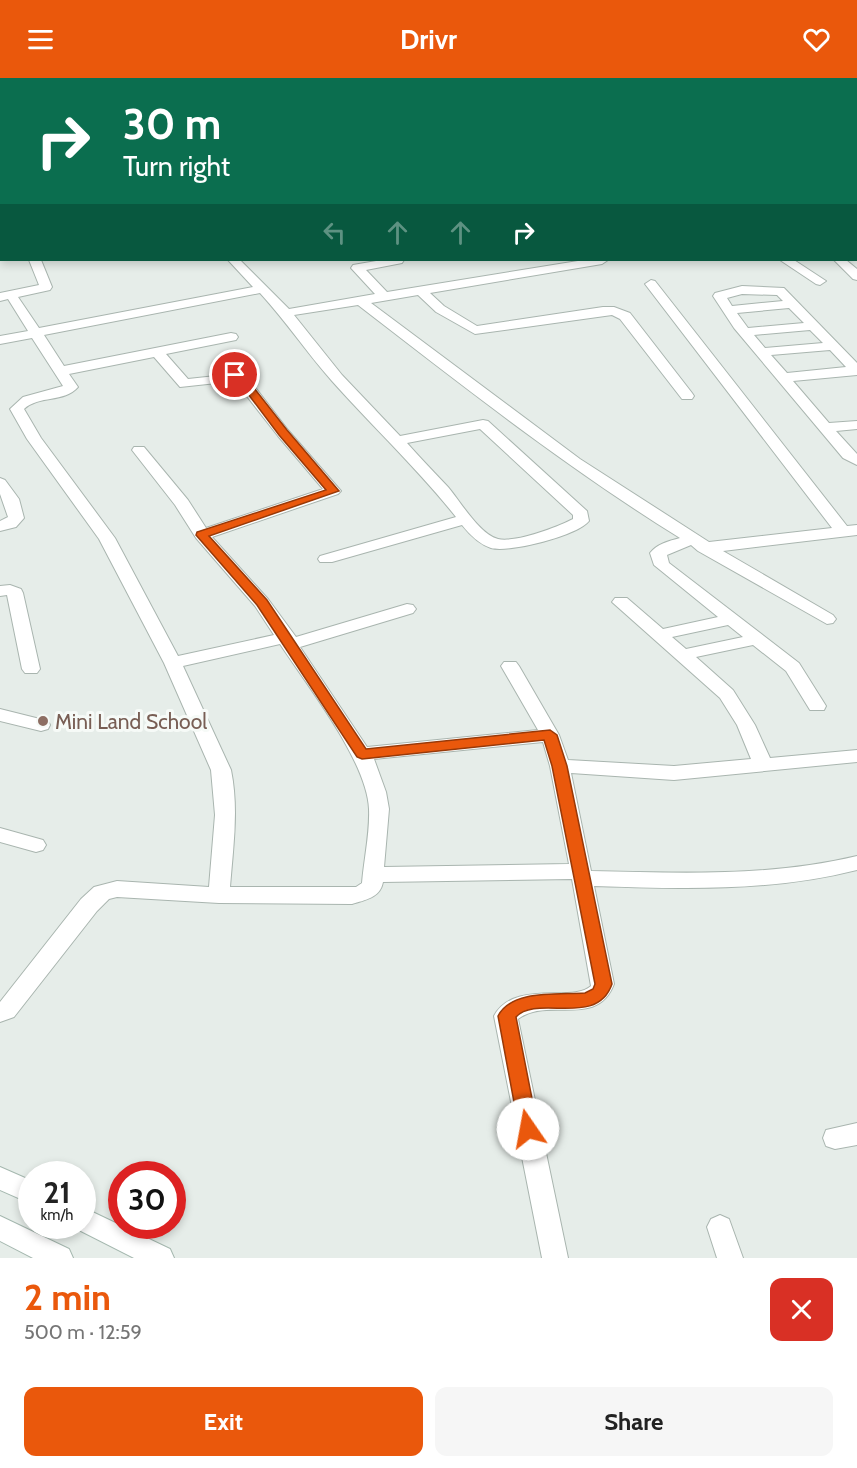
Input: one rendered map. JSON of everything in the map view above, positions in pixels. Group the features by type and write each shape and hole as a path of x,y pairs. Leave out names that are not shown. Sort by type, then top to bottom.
{"street":[{"path":"35,261 47,286 6,296 62,371 71,388 26,401 17,408 34,439 107,538 173,663 217,760 225,783 219,895"},
{"path":"235,261 286,314 337,378 397,441 476,532 495,544 510,544 565,530 581,521 581,514 483,424 397,441"},
{"path":"384,297 357,268 393,261"},
{"path":"509,261 523,273"},
{"path":"286,314 596,261"},
{"path":"788,261 820,281"},
{"path":"841,261 857,276"},
{"path":"651,284 850,531"},
{"path":"0,340 262,289"},
{"path":"420,290 440,309 472,329 603,311 618,312 625,316 687,396"},
{"path":"856,370 777,290 742,290 719,295 745,332 783,378 848,455 857,461"},
{"path":"362,301 511,417 605,483 698,544 827,619"},
{"path":"745,332 813,326"},
{"path":"62,371 231,338"},
{"path":"762,352 832,346"},
{"path":"158,353 185,384 239,376 283,433 333,491 202,535"},
{"path":"783,378 856,370"},
{"path":"825,428 857,425"},
{"path":"0,1013 17,999 77,918 102,893 117,889 219,895 352,896 363,893 372,886 379,809 376,792 362,754 262,603 202,535 182,503 139,450"},
{"path":"0,483 11,499 16,518 10,524 0,526"},
{"path":"326,559 466,519"},
{"path":"817,706 792,667 663,565 658,558 658,553 670,546 850,531"},
{"path":"0,591 7,590 15,593 31,669"},
{"path":"621,602 719,686 735,704 764,766"},
{"path":"173,663 289,641 407,609"},
{"path":"660,635 730,619"},
{"path":"682,655 756,639"},
{"path":"510,666 550,735 560,766 603,984 600,993 585,1000 525,1004 513,1008 506,1016 555,1258"},
{"path":"0,716 41,725"},
{"path":"362,754 550,735"},
{"path":"560,766 674,773 857,756"},
{"path":"0,835 36,845"},
{"path":"373,875 581,874 747,879 837,870 857,864"},
{"path":"0,1178 18,1186"},
{"path":"96,1226 161,1258"},
{"path":"720,1227 730,1258"},
{"path":"0,1228 60,1258"}],"place":[{"name":"Mini Land School","path":"43,721"}],"route":[{"path":"235,375 239,376 283,433 333,491 330,494 202,535 262,603 362,754 550,735 560,766 603,984 600,993 585,1000 525,1004 513,1008 506,1016 528,1129"}]}
